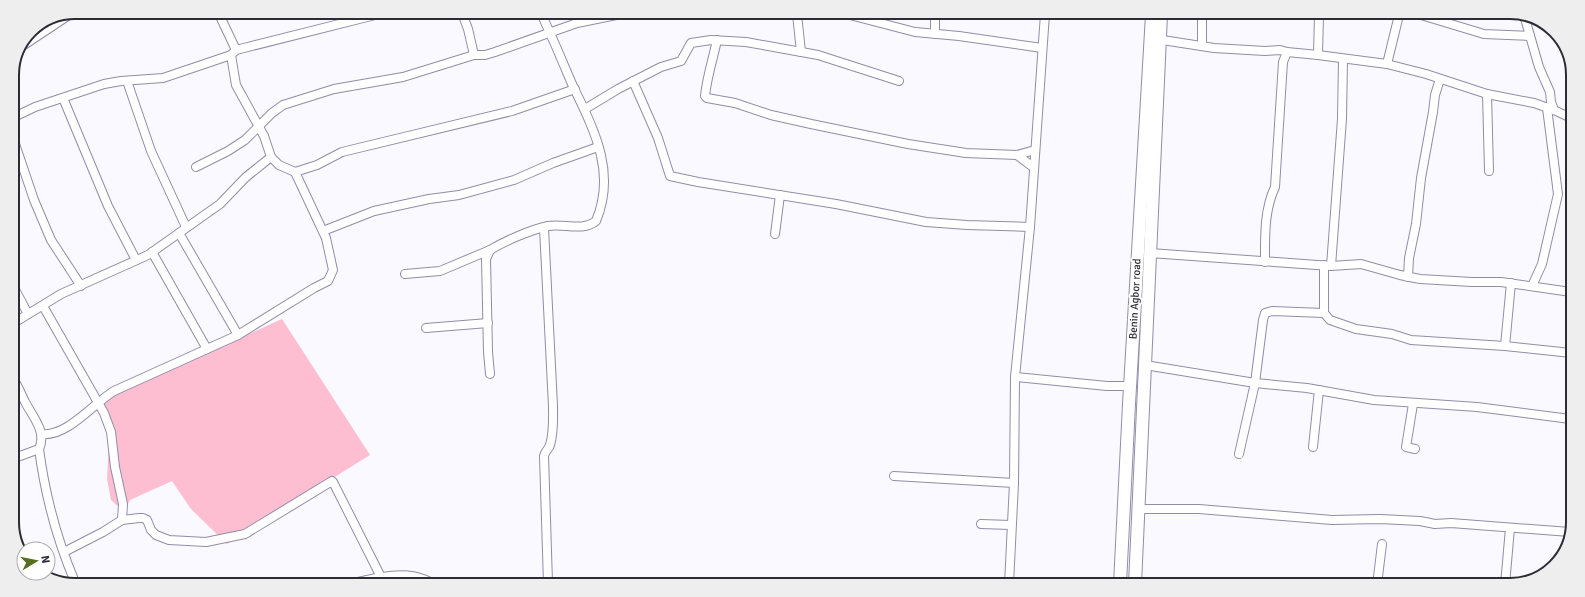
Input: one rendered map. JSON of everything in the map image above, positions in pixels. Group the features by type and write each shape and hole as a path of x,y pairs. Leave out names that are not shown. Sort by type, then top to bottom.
{"highway":[{"name":"Benin Agbor road","path":"1135,578 1142,398 1150,253 1155,39 1153,19"},
{"name":"Benin Agbor road","path":"1120,578 1130,386 1155,39 1160,19"}],"street":[{"path":"221,19 233,52 236,85 258,126 271,157 279,165 295,172 317,166 342,152 444,126 512,111 575,89"},
{"path":"19,115 35,107 104,84 162,78 233,52 360,19"},
{"path":"464,19 474,55"},
{"path":"405,274 440,271 452,268 490,250 544,228 556,226 590,226 596,221 600,209 605,181 604,166 592,125 544,19"},
{"path":"196,167 245,140 276,110 291,102 334,89 403,77 474,55 485,55 577,23 597,19"},
{"path":"798,19 801,52"},
{"path":"876,19 915,32 1042,48"},
{"path":"935,19 935,34"},
{"path":"1009,578 1014,482 1015,377 1030,227 1045,19"},
{"path":"1202,19 1202,46"},
{"path":"1318,55 1319,19"},
{"path":"1387,64 1398,19"},
{"path":"1434,19 1484,34 1530,36"},
{"path":"31,41 59,21"},
{"path":"1526,21 1540,67 1550,92 1549,107 1558,194 1542,264 1532,286"},
{"path":"1155,39 1202,46 1249,50 1280,50 1387,64 1426,74 1487,94 1549,107 1566,116"},
{"path":"718,40 712,64 708,73 705,96 707,98 735,103 771,115 811,124 966,153 1017,155 1035,150"},
{"path":"585,109 618,89 661,67 681,61 691,43 718,40 746,42 818,55 899,80"},
{"path":"1265,262 1265,238 1268,204 1275,187 1283,62 1287,52"},
{"path":"1343,59 1342,119 1324,313 1330,320 1356,330 1392,334 1411,340 1505,346 1566,352"},
{"path":"1408,277 1409,258 1416,224 1421,178 1432,119 1434,95 1440,79"},
{"path":"127,81 151,151 186,227"},
{"path":"633,82 658,138 668,167 669,175 698,182 780,194 926,222 1030,227"},
{"path":"1487,94 1489,171"},
{"path":"63,98 108,206 136,260"},
{"path":"323,230 374,212 428,199 459,195 514,180 553,163 598,147"},
{"path":"1017,155 1034,167"},
{"path":"19,156 34,200 51,240 81,286"},
{"path":"19,320 61,294 152,252 220,204 251,172 271,157"},
{"path":"42,434 47,435 67,427 88,413 114,391 238,335 314,288 328,281 333,270 323,230 295,172"},
{"path":"775,234 780,194"},
{"path":"544,228 553,406 550,447 545,452 544,456 548,578"},
{"path":"179,233 238,335"},
{"path":"490,250 486,259 490,374"},
{"path":"152,252 208,349"},
{"path":"1150,253 1265,262 1328,265 1361,264 1420,279 1511,284 1566,291"},
{"path":"1505,346 1511,284"},
{"path":"19,297 28,314"},
{"path":"43,306 104,413 110,432 115,467 123,504 122,520"},
{"path":"1240,454 1255,383 1263,327 1262,320 1265,313 1272,311 1324,313"},
{"path":"426,328 488,323"},
{"path":"1145,365 1255,383 1286,385 1319,390 1374,400 1483,408 1566,418"},
{"path":"1015,377 1107,386 1130,386"},
{"path":"19,389 42,434 42,444 39,449 19,456"},
{"path":"1313,447 1319,390"},
{"path":"1413,404 1406,447 1415,449"},
{"path":"39,449 46,490 71,578"},
{"path":"894,476 1014,482"},
{"path":"64,552 103,532 122,520 143,518 147,520 151,530 156,535 169,540 206,542 245,534 332,481 381,578"},
{"path":"1138,509 1199,509 1332,520 1380,519 1420,521 1435,524 1451,523 1565,532"},
{"path":"981,524 1011,525"},
{"path":"1506,578 1510,528"},
{"path":"1378,578 1382,544"},
{"path":"388,578 408,575 420,578"}],"shaded area":[{"path":"282,319 370,455 227,544 191,509 172,481 130,500 124,512 111,500 107,479 109,439 103,400"}]}
